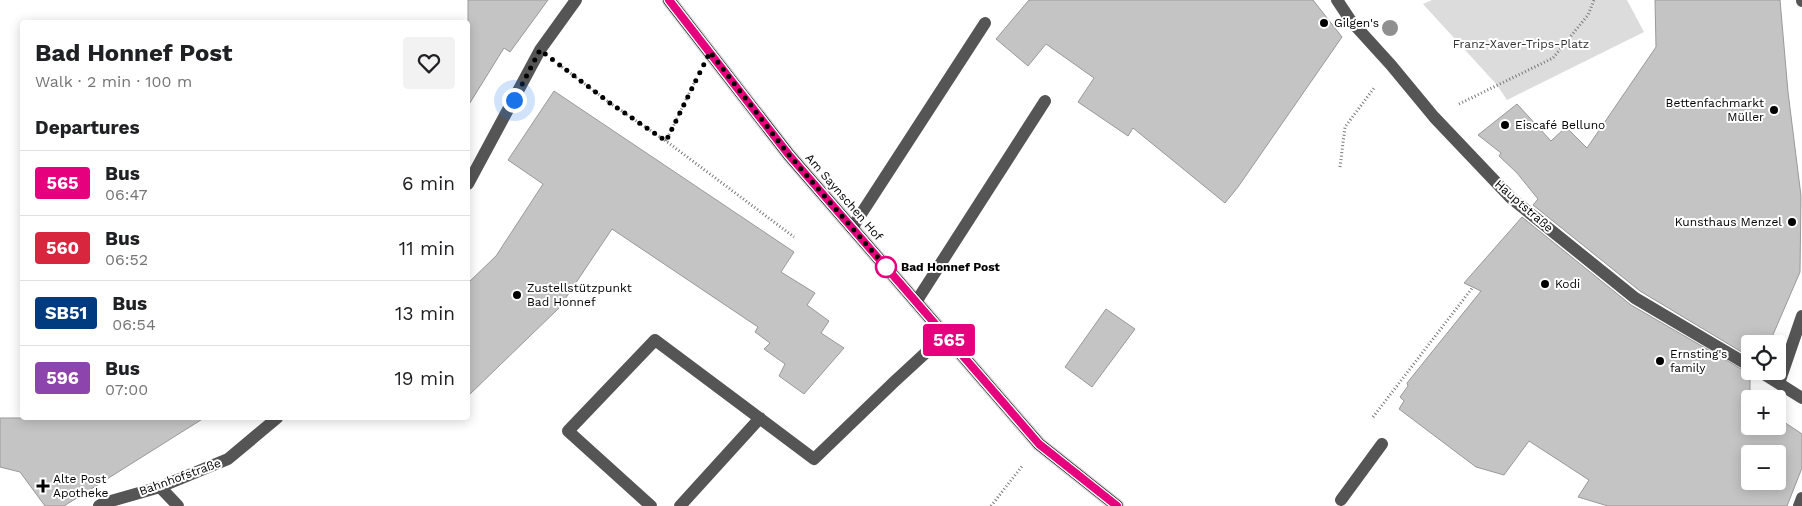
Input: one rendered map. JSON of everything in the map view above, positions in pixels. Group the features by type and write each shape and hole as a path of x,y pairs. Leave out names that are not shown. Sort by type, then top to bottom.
{"main road":[{"name":"Am Saynschen Hof","path":"670,0 789,155 1039,444 1117,506"}],"street":[{"path":"470,180 540,50 576,0"},
{"name":"Hauptstraße","path":"1337,0 1352,21 1392,65 1434,117 1511,198 1635,298 1741,361"},
{"path":"852,228 985,24"},
{"path":"916,302 1045,101"},
{"path":"1779,383 1802,316"},
{"path":"651,506 568,431 655,340 814,459 945,335"},
{"path":"1774,380 1802,398"},
{"path":"680,506 760,418"},
{"name":"Bahnhofstraße","path":"99,506 160,487 228,459 275,420"},
{"path":"1342,500 1382,444"},
{"path":"160,487 178,506"},
{"path":"1799,506 1802,498"}],"path":[{"path":"1434,117 1553,58 1588,15 1594,0"},
{"path":"540,50 794,237"},
{"path":"666,141 710,52"},
{"path":"1340,167 1344,127 1392,65"},
{"path":"1382,444 1372,416 1473,287"},
{"path":"991,506 1039,444"}],"green space":[{"name":"Franz-Xaver-Trips-Platz","path":"1432,0 1627,0 1644,32 1507,100 1497,85 1423,4"}],"building":[{"path":"468,0 548,0 510,52 504,48 470,103 470,20 468,20"},
{"path":"1029,0 1313,0 1342,37 1225,203 1133,128 1128,136 1078,102 1094,78 1046,44 1028,66 996,39"},
{"path":"1655,0 1780,0 1788,92 1801,196 1800,272 1773,335 1741,335 1741,352 1640,291 1533,205 1538,199 1517,173 1499,156 1501,153 1478,135 1517,104 1551,141 1566,127 1587,148 1656,47"},
{"path":"554,91 794,252 781,272 815,293 807,305 829,321 821,333 844,348 804,394 779,376 785,364 764,349 770,343 755,332 758,327 612,229 559,308 470,394 470,281 496,256 543,184 508,160"},
{"path":"1522,217 1631,305 1741,369 1741,380 1750,380 1750,390 1741,390 1741,435 1786,435 1786,423 1802,434 1802,468 1787,506 1608,506 1578,497 1589,480 1529,441 1504,475 1476,467 1399,409 1404,401 1400,397 1408,386 1407,383 1481,291 1464,283"},
{"path":"1106,309 1135,329 1092,387 1065,367"},
{"path":"0,418 20,418 20,420 201,420 64,506 45,506 20,472 0,467"}],"bus line":[{"name":"565","path":"669,0 789,155 1039,444 1117,506"}],"place":[{"name":"Gilgen's","path":"1324,23"},
{"name":"Bettenfachmarkt Müller","path":"1774,110"},
{"name":"Eiscafé Belluno","path":"1505,125"},
{"name":"Kunsthaus Menzel","path":"1792,222"},
{"name":"Bad Honnef Post","path":"886,267"},
{"name":"Kodi","path":"1545,284"},
{"name":"Zustellstützpunkt Bad Honnef","path":"517,295"},
{"name":"Ernsting's family","path":"1660,361"},
{"name":"Alte Post Apotheke","path":"43,486"}],"route":[{"path":"514,100 540,50 610,103 666,141 710,52 789,155 886,267"}]}
